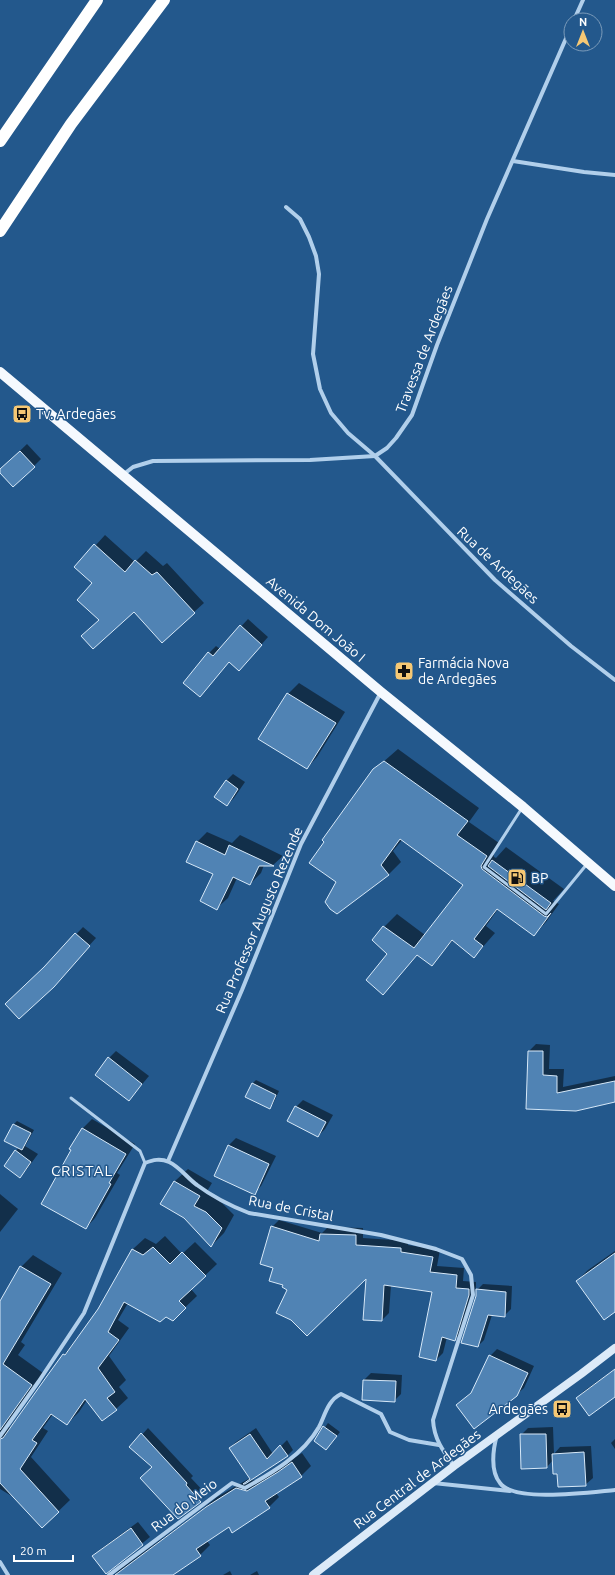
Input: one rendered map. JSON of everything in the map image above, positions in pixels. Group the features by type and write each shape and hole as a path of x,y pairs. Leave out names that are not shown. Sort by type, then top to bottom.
{"highway":[{"path":"0,141 97,0"},
{"path":"0,231 71,124 164,0"}],"main road":[{"name":"Avenida Dom João I","path":"0,372 381,692 523,807 615,886"}],"street":[{"path":"578,12 583,0"},
{"name":"Travessa de Ardegães","path":"375,456 387,448 412,415 437,345 487,220 563,45"},
{"path":"513,161 584,172 615,175"},
{"name":"Rua de Ardegães","path":"286,207 300,219 316,256 319,274 313,354 320,389 331,413 348,433 375,456 495,580 570,646 615,680"},
{"path":"124,475 133,467 153,461 302,460 375,456"},
{"name":"Rua Professor Augusto Rezende","path":"168,1161 242,990 302,844 381,692"},
{"path":"0,1436 84,1313 145,1163 156,1159 168,1161"},
{"name":"Rua de Cristal","path":"168,1161 181,1170 197,1185 234,1208 249,1213 381,1235 436,1249 462,1259 471,1275 473,1294 433,1420 434,1431 439,1445 454,1466"},
{"name":"Rua Central de Ardegães","path":"313,1575 454,1466 615,1348"},
{"name":"Rua do Meio","path":"109,1575 232,1483 245,1488 277,1469 310,1439 318,1428 332,1400 341,1394 381,1414 390,1432 409,1440 439,1445"},
{"path":"498,1434 493,1460 500,1484 510,1491"},
{"path":"432,1483 510,1491 524,1494 553,1495 615,1490"},
{"path":"0,1562 8,1575"}],"lane":[{"path":"523,807 484,868 546,914 588,863"},
{"path":"71,1098 140,1151 145,1163"}],"building":[{"path":"20,451 35,467 13,487 0,473 0,469"},
{"path":"94,544 125,572 135,560 152,575 157,572 195,613 162,643 134,612 93,649 81,636 99,620 77,600 92,583 74,567"},
{"path":"240,625 262,645 239,671 229,662 200,697 183,683 208,652 213,656"},
{"path":"287,693 336,723 307,769 258,739"},
{"path":"384,761 468,821 457,835 487,856 481,866 482,869 544,916 547,917 551,913 534,936 497,909 474,939 483,946 474,958 452,940 432,966 417,955 383,995 366,980 387,954 372,940 383,926 414,948 463,885 400,839 381,865 389,875 337,914 330,909 325,902 336,882 309,863 324,842 322,840 373,769"},
{"path":"226,780 238,789 227,806 214,797"},
{"path":"196,841 225,855 229,845 274,866 259,866 250,885 233,877 217,910 200,901 213,874 186,862"},
{"path":"492,860 551,903 546,910 488,866"},
{"path":"75,933 90,946 54,987 19,1019 5,1004 44,967"},
{"path":"528,1051 543,1051 543,1075 557,1076 557,1093 615,1081 615,1102 576,1111 526,1109"},
{"path":"108,1057 142,1084 129,1101 95,1075"},
{"path":"252,1083 276,1095 270,1109 245,1097"},
{"path":"295,1106 326,1122 318,1137 287,1121"},
{"path":"13,1124 31,1133 22,1150 4,1141"},
{"path":"82,1128 126,1154 109,1183 111,1184 86,1229 41,1204 71,1150 69,1149"},
{"path":"228,1145 269,1164 255,1195 214,1176"},
{"path":"15,1150 31,1162 20,1178 4,1166"},
{"path":"174,1181 200,1196 194,1206 206,1212 222,1228 211,1247 184,1218 160,1204"},
{"path":"271,1226 319,1241 320,1234 356,1235 356,1245 401,1248 401,1252 433,1257 430,1272 457,1275 456,1288 469,1289 469,1295 455,1341 442,1337 436,1361 419,1357 432,1292 384,1285 382,1321 363,1320 366,1279 307,1336 291,1320 276,1313 287,1290 282,1287 283,1285 269,1281 273,1268 260,1264"},
{"path":"153,1247 170,1264 182,1252 206,1276 179,1301 186,1308 173,1321 166,1317 160,1322 124,1302 108,1332 119,1340 98,1368 115,1392 107,1398 117,1410 102,1421 85,1399 67,1425 51,1414 32,1440 37,1443 20,1469 59,1512 42,1528 0,1483 0,1439 3,1438 63,1354 65,1355 98,1309 132,1249 143,1255"},
{"path":"615,1253 615,1312 604,1320 576,1281"},
{"path":"20,1266 51,1284 3,1364 32,1385 0,1430 0,1301"},
{"path":"476,1289 506,1292 505,1317 488,1315 478,1347 461,1343 476,1296"},
{"path":"489,1355 528,1373 517,1396 474,1429 456,1405 471,1393"},
{"path":"615,1369 615,1397 589,1416 576,1398"},
{"path":"363,1380 396,1381 395,1402 362,1400"},
{"path":"323,1426 337,1436 326,1450 314,1441"},
{"path":"141,1433 187,1483 186,1485 201,1502 178,1519 140,1478 152,1467 129,1447"},
{"path":"250,1434 267,1459 280,1445 288,1456 243,1484 250,1479 229,1448"},
{"path":"520,1434 546,1434 547,1468 521,1469"},
{"path":"584,1452 586,1486 558,1487 557,1474 553,1474 552,1454"},
{"path":"292,1462 302,1477 265,1501 270,1508 232,1533 229,1527 196,1549 201,1556 173,1575 115,1575 206,1507 236,1488 247,1491"},
{"path":"131,1528 143,1545 106,1574 92,1556"}],"place":[{"name":"Tv. Ardegães","path":"22,414"},
{"name":"Farmácia Nova de Ardegães","path":"404,671"},
{"name":"BP","path":"517,878"},
{"name":"Ardegães","path":"562,1409"}],"district":[{"name":"CRISTAL","path":"82,1170"}]}
